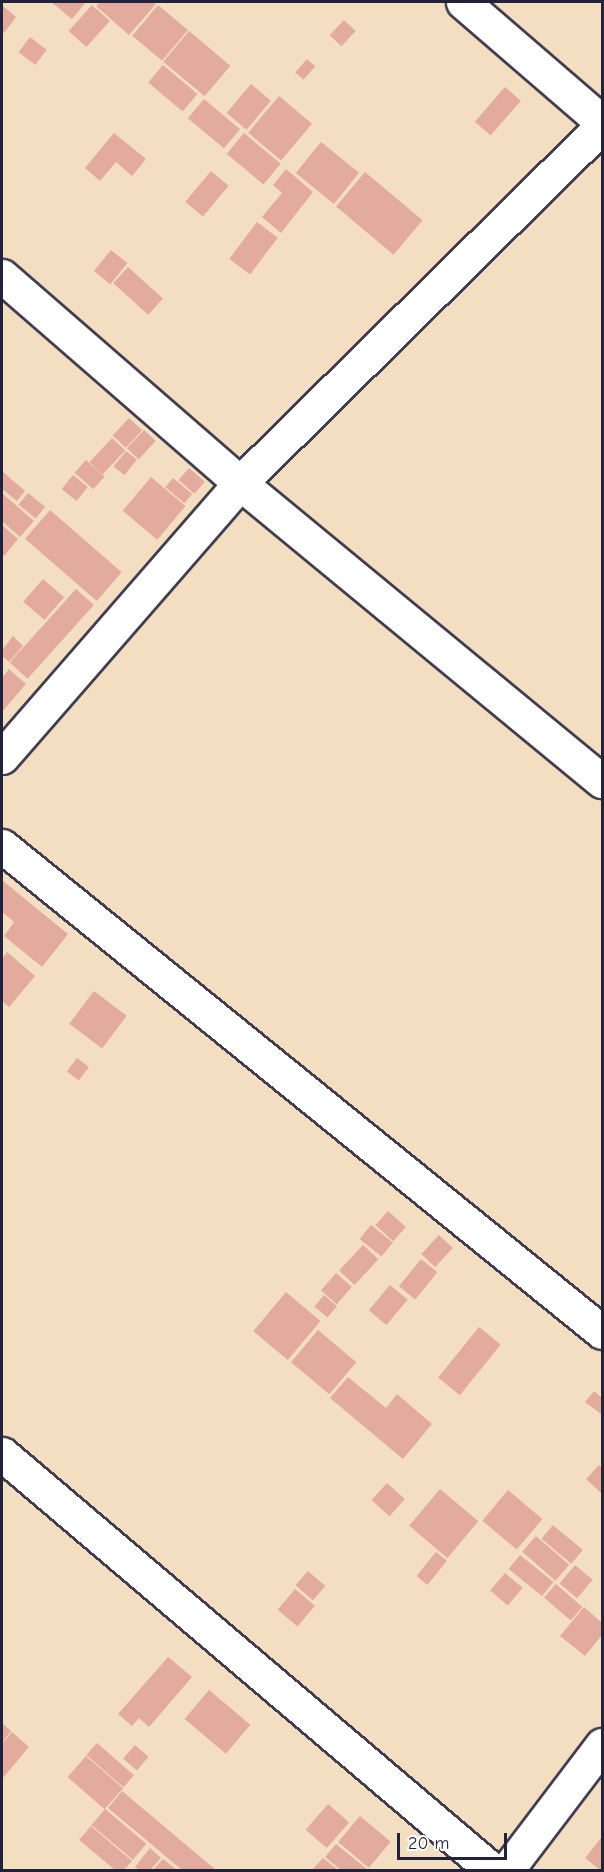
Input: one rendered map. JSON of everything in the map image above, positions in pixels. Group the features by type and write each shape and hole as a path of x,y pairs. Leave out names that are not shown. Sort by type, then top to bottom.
{"street":[{"path":"463,2 603,122"},
{"path":"2,757 240,483 603,126"},
{"path":"2,276 240,483 603,781"},
{"path":"2,846 603,1332"},
{"path":"2,1454 492,1870"},
{"path":"507,1870 603,1745"}],"building":[{"path":"51,2 86,2 72,19"},
{"path":"100,2 153,2 156,4 129,35 96,6"},
{"path":"2,5 16,17 4,33 2,31"},
{"path":"92,5 110,21 86,47 69,31"},
{"path":"158,5 188,30 162,61 132,36"},
{"path":"344,20 356,31 341,46 330,35"},
{"path":"189,31 230,66 205,96 163,62"},
{"path":"30,37 47,50 35,65 19,52"},
{"path":"307,59 315,66 303,80 295,73"},
{"path":"163,65 197,94 183,112 148,83"},
{"path":"251,84 271,101 246,130 227,113"},
{"path":"505,87 521,101 491,135 475,122"},
{"path":"279,96 312,124 281,160 248,133"},
{"path":"204,99 240,129 224,148 188,118"},
{"path":"114,133 146,159 132,176 116,162 100,181 85,168"},
{"path":"244,133 281,164 263,185 227,154"},
{"path":"321,142 359,173 334,204 296,173"},
{"path":"286,169 313,192 281,233 262,217 282,193 273,185"},
{"path":"211,171 229,186 203,216 185,202"},
{"path":"365,172 422,220 394,255 336,206"},
{"path":"257,222 278,238 250,274 229,259"},
{"path":"111,250 127,263 110,284 94,271"},
{"path":"128,267 163,298 148,315 113,283"},
{"path":"129,418 142,430 126,448 113,436"},
{"path":"144,430 156,441 139,459 127,448"},
{"path":"112,438 125,450 103,474 89,462"},
{"path":"126,451 137,460 124,475 113,467"},
{"path":"86,460 105,477 93,489 75,473"},
{"path":"189,468 205,482 194,494 179,480"},
{"path":"2,471 25,491 17,501 2,489"},
{"path":"73,475 88,487 76,501 62,489"},
{"path":"151,477 185,506 157,540 123,511"},
{"path":"173,478 192,494 184,503 165,487"},
{"path":"28,493 45,507 36,519 19,505"},
{"path":"3,494 34,521 20,537 2,521"},
{"path":"50,510 122,572 97,601 25,539"},
{"path":"2,525 18,539 4,556 2,554"},
{"path":"43,579 64,597 44,620 23,602"},
{"path":"76,589 94,605 28,679 10,663"},
{"path":"13,636 23,646 9,662 2,656 2,650"},
{"path":"9,669 26,684 2,712 2,678"},
{"path":"3,881 68,934 42,967 4,936 14,922 2,912"},
{"path":"7,952 35,976 9,1007 2,1001 2,959"},
{"path":"94,991 127,1016 102,1048 69,1024"},
{"path":"77,1058 89,1067 79,1081 67,1072"},
{"path":"388,1211 406,1227 393,1241 375,1225"},
{"path":"371,1225 393,1243 381,1257 360,1239"},
{"path":"439,1235 453,1248 435,1267 421,1254"},
{"path":"363,1245 378,1259 354,1285 339,1271"},
{"path":"421,1259 437,1272 415,1299 399,1286"},
{"path":"336,1273 352,1287 337,1304 321,1290"},
{"path":"390,1285 408,1300 386,1325 369,1310"},
{"path":"286,1292 320,1321 288,1360 253,1331"},
{"path":"324,1295 337,1306 327,1317 314,1306"},
{"path":"479,1327 501,1345 460,1395 438,1378"},
{"path":"318,1330 356,1362 329,1394 291,1362"},
{"path":"348,1377 386,1408 397,1394 432,1424 403,1459 330,1398"},
{"path":"594,1391 602,1398 601,1414 585,1402"},
{"path":"599,1465 602,1468 602,1494 586,1479"},
{"path":"387,1483 405,1499 389,1516 372,1500"},
{"path":"440,1489 478,1521 447,1558 409,1526"},
{"path":"508,1490 542,1519 517,1550 482,1521"},
{"path":"553,1525 583,1550 571,1564 541,1539"},
{"path":"536,1536 569,1565 555,1581 522,1552"},
{"path":"436,1552 447,1561 427,1585 416,1576"},
{"path":"520,1555 553,1582 542,1596 509,1569"},
{"path":"575,1565 593,1580 577,1598 560,1583"},
{"path":"308,1571 325,1586 313,1600 296,1585"},
{"path":"505,1573 523,1588 508,1605 490,1591"},
{"path":"556,1584 582,1607 571,1621 544,1598"},
{"path":"295,1589 315,1606 298,1626 278,1610"},
{"path":"584,1607 602,1623 602,1635 585,1656 560,1636"},
{"path":"168,1657 192,1677 149,1727 139,1718 132,1726 118,1714"},
{"path":"209,1690 250,1725 226,1754 185,1719"},
{"path":"2,1723 11,1731 2,1743"},
{"path":"12,1732 29,1747 2,1779 2,1744"},
{"path":"97,1743 134,1775 123,1787 87,1755"},
{"path":"135,1745 149,1757 137,1770 123,1759"},
{"path":"86,1756 123,1788 105,1809 68,1777"},
{"path":"122,1791 216,1870 182,1870 108,1808"},
{"path":"328,1804 349,1822 327,1848 306,1830"},
{"path":"105,1809 146,1844 133,1860 92,1825"},
{"path":"360,1816 391,1842 369,1868 338,1842"},
{"path":"91,1826 132,1861 124,1870 115,1870 79,1840"},
{"path":"602,1837 602,1867 600,1870 585,1858"},
{"path":"336,1844 368,1870 341,1870 325,1857"},
{"path":"150,1848 161,1858 150,1870 140,1870 135,1867"},
{"path":"323,1858 338,1870 312,1870"},
{"path":"163,1859 177,1870 153,1870"}]}
